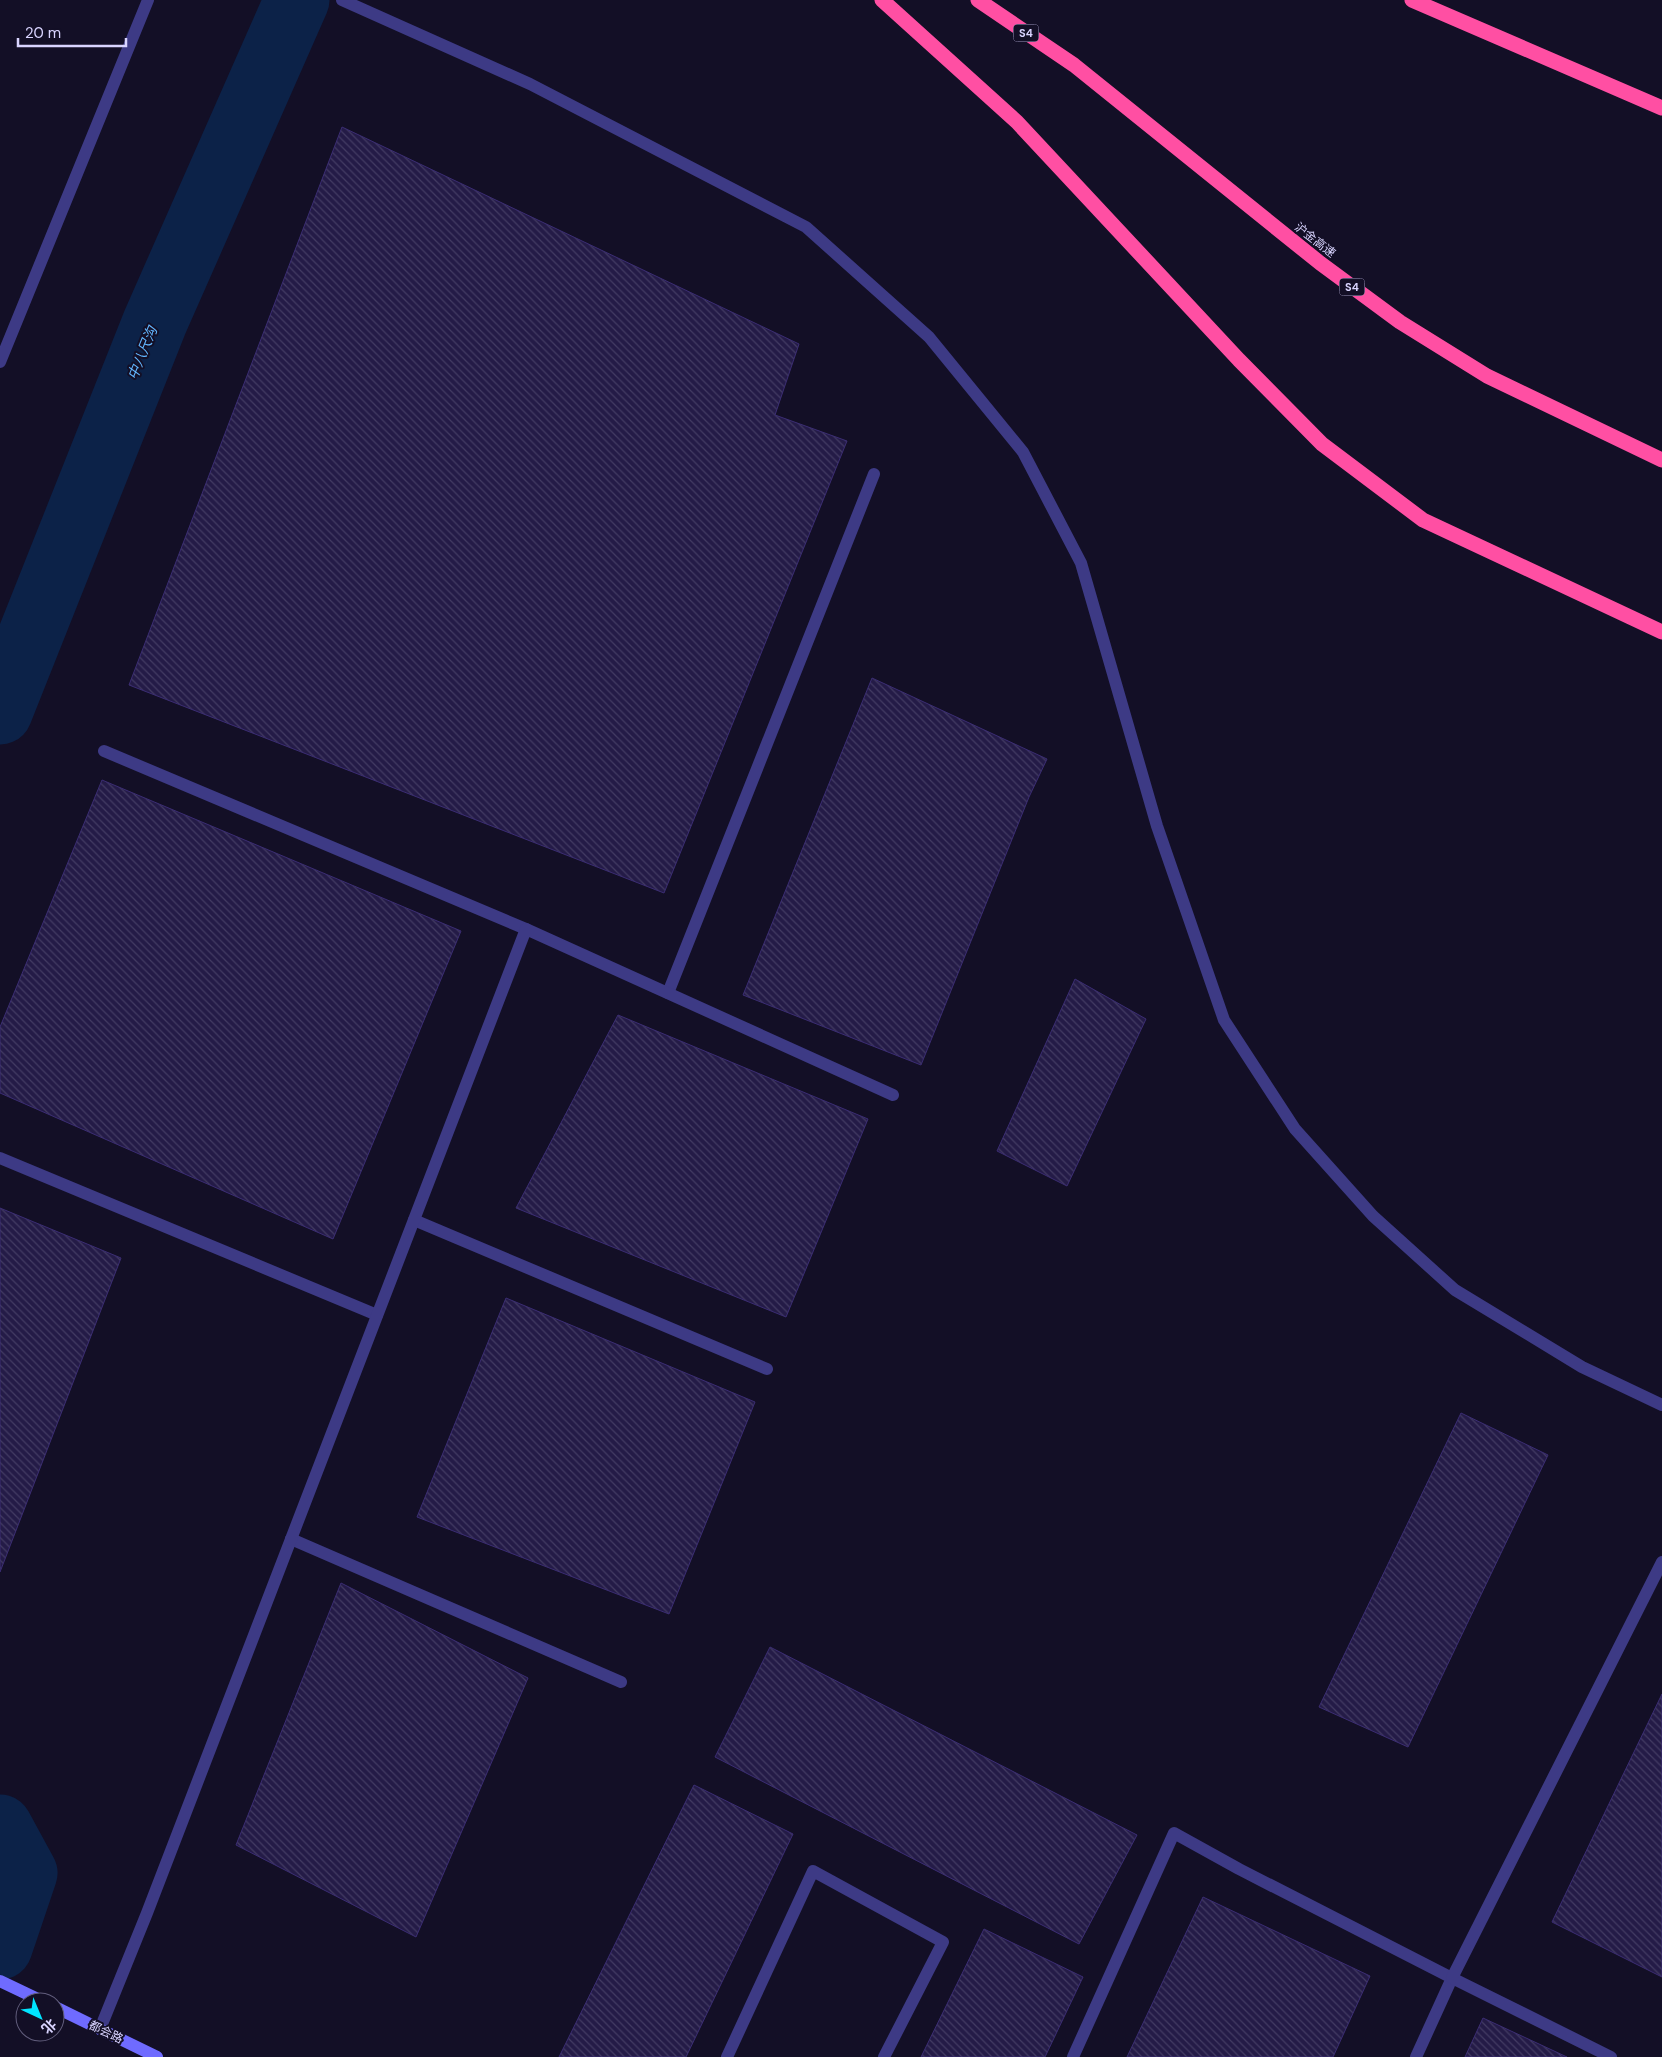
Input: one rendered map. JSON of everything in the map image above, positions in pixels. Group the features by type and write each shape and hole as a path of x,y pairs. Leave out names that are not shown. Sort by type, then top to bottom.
{"highway":[{"path":"882,0 1017,122 1239,360 1322,444 1424,520 1662,632"},
{"name":"沪金高速","path":"978,0 1074,65 1320,263 1400,322 1487,376 1662,460"},
{"path":"1412,0 1662,108"}],"street":[{"path":"0,362 148,0"},
{"path":"347,2 530,84 806,227 929,337 1024,452 1081,563 1157,826 1224,1020 1295,1128 1373,1216 1455,1290 1582,1367 1662,1405"},
{"path":"668,993 874,474"},
{"path":"104,751 526,929 893,1095"},
{"path":"105,2032 147,1913 526,929"},
{"path":"0,1158 377,1315"},
{"path":"414,1220 767,1370"},
{"path":"291,1539 621,1682"},
{"path":"1416,2057 1452,1978 1662,1562"},
{"path":"1073,2057 1174,1833 1239,1869 1611,2057"},
{"path":"727,2057 814,1871 943,1942 884,2057"},
{"path":"0,1981 23,1992"},
{"name":"都会路","path":"65,2013 157,2057"}],"building":[{"path":"342,127 799,344 775,415 847,441 664,893 129,685"},
{"path":"872,678 1047,759 1029,797 921,1065 743,995"},
{"path":"102,780 461,931 333,1239 0,1093 0,1027"},
{"path":"1075,979 1146,1019 1067,1186 997,1151"},
{"path":"618,1015 868,1119 786,1317 516,1208"},
{"path":"0,1208 121,1258 0,1572"},
{"path":"506,1298 755,1402 669,1614 417,1517"},
{"path":"1461,1413 1548,1455 1408,1747 1319,1707"},
{"path":"341,1583 528,1678 416,1937 236,1845"},
{"path":"770,1647 1137,1835 1079,1944 715,1757"},
{"path":"1662,1694 1662,1977 1552,1922"},
{"path":"694,1785 793,1834 686,2057 559,2057"},
{"path":"1203,1897 1370,1976 1333,2057 1127,2057"},
{"path":"984,1929 1083,1977 1045,2057 921,2057"},
{"path":"1483,2018 1567,2057 1465,2057"}],"waterway":[{"name":"中八尺沟","path":"0,712 155,322 297,0"},
{"name":"中八尺沟","path":"0,1827 25,1873 0,1947"}]}
